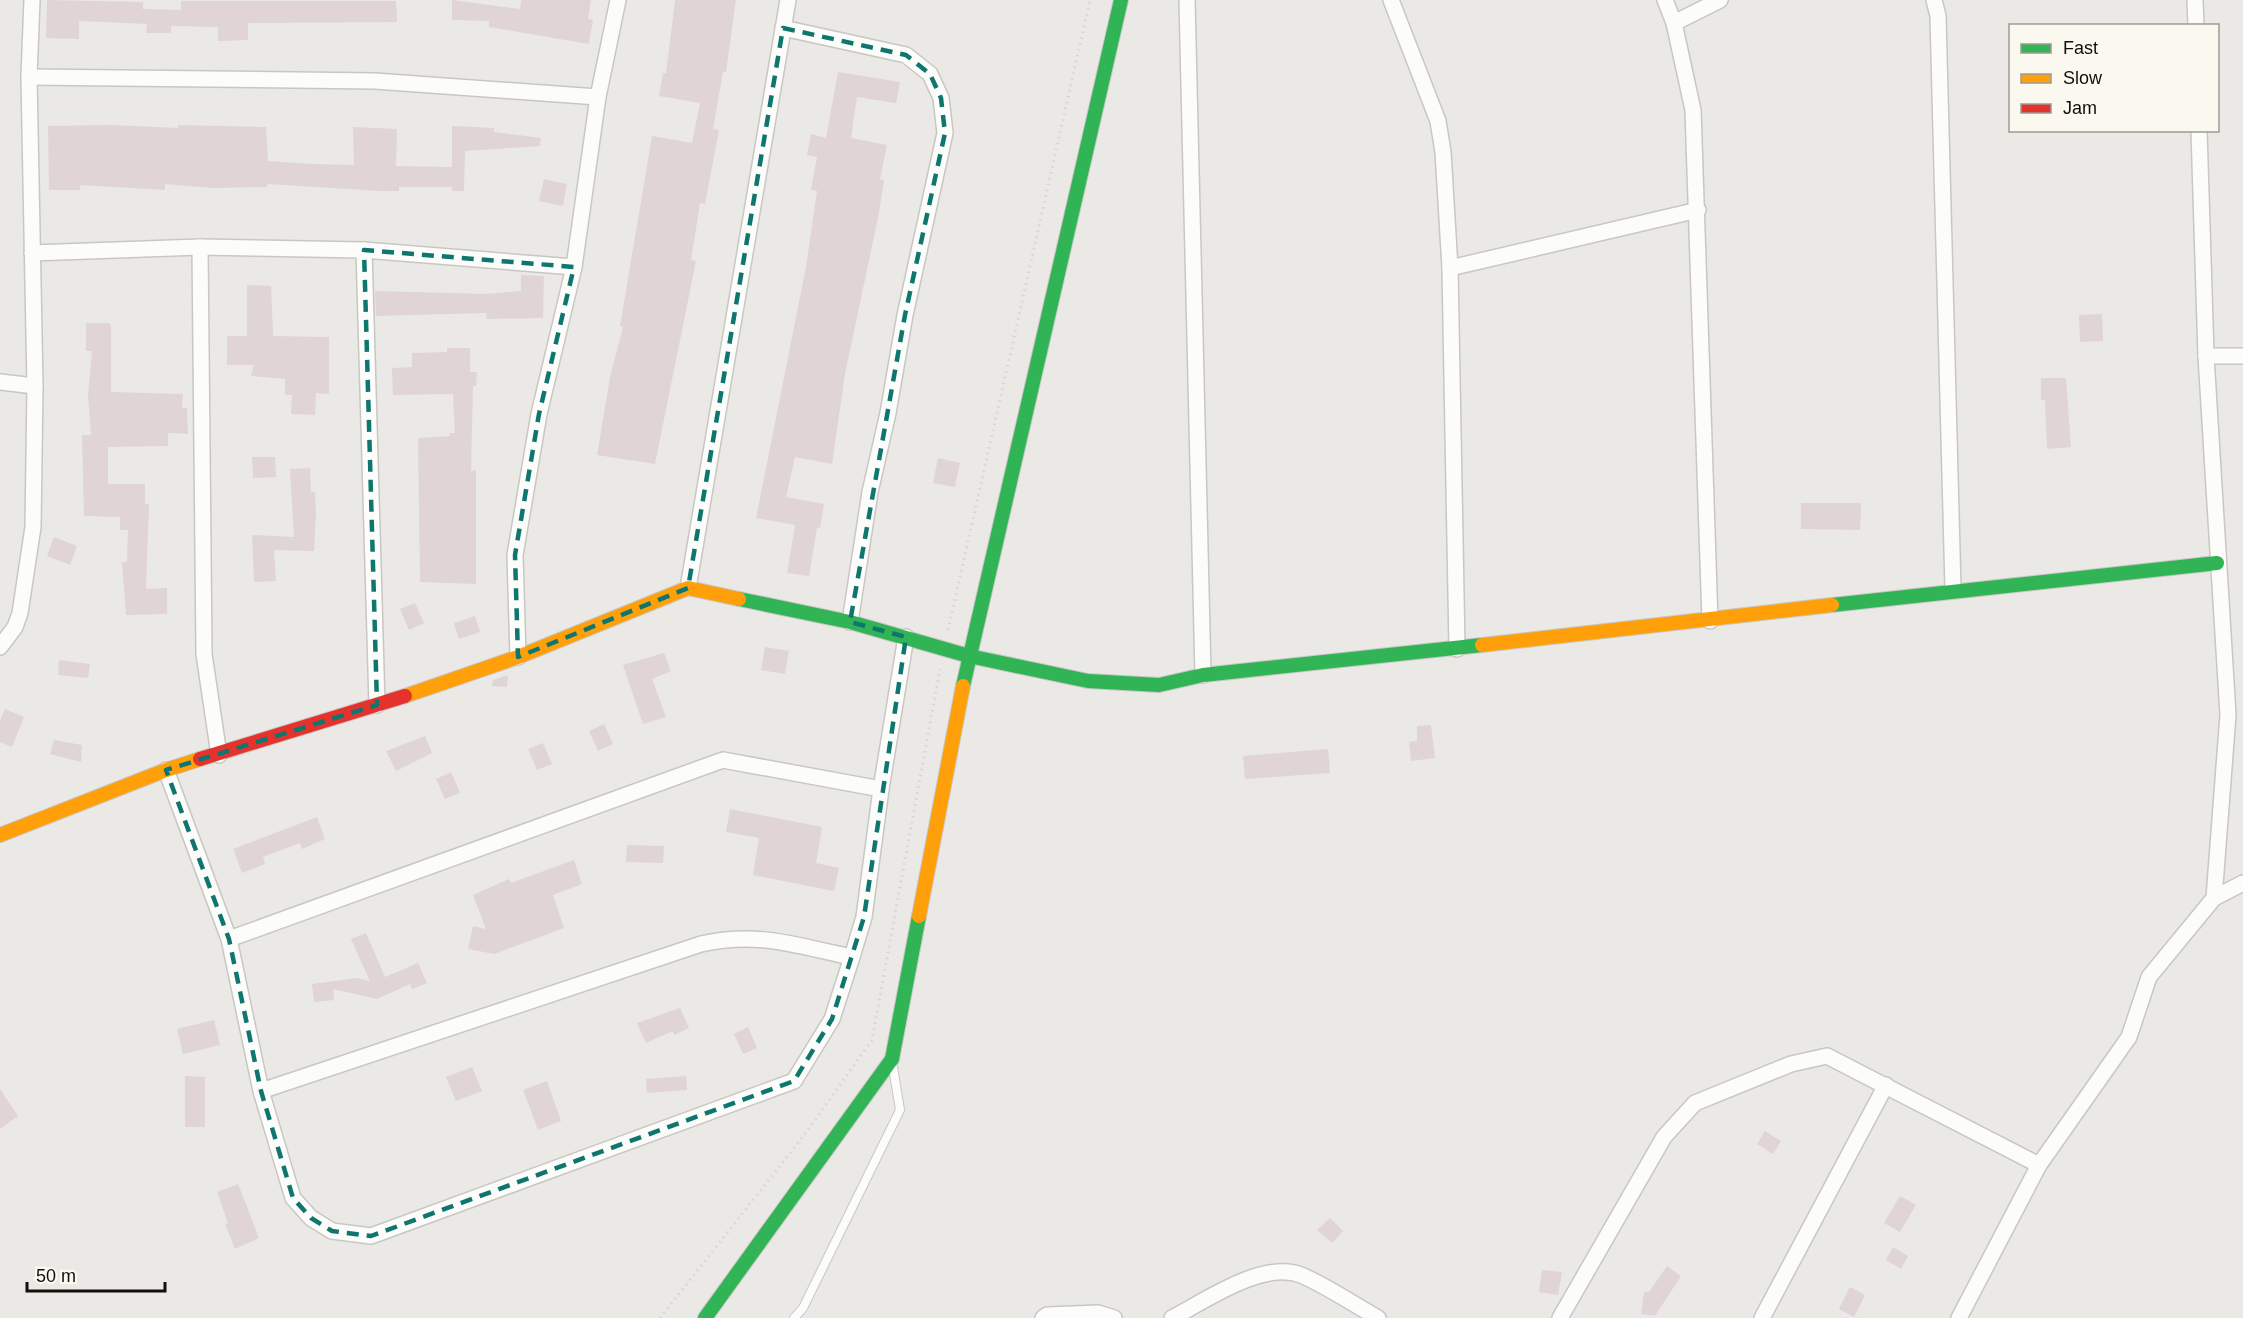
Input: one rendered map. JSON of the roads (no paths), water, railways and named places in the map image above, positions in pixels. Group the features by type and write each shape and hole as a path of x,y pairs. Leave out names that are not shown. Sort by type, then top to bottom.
{"street":[{"path":"0,647 15,627 20,613 33,527 35,386 29,77 32,0"},
{"path":"518,657 515,555 539,414 574,267 598,97 618,0"},
{"path":"688,588 788,0"},
{"path":"705,1318 892,1059 969,656 1120,0"},
{"path":"1187,0 1203,675"},
{"path":"1391,0 1438,121 1443,152 1450,268 1457,649"},
{"path":"1665,0 1674,23 1693,110 1710,621"},
{"path":"1674,23 1720,0"},
{"path":"1934,0 1938,16 1953,589"},
{"path":"2195,0 2196,24"},
{"path":"783,28 906,55 930,74 941,98 945,133 905,315 888,413 870,492 850,622"},
{"path":"29,77 375,81 598,97"},
{"path":"2199,132 2206,356 2228,716 2214,898"},
{"path":"1450,268 1698,210"},
{"path":"32,253 200,248 364,250 574,267"},
{"path":"200,248 204,654 219,755"},
{"path":"364,250 377,705"},
{"path":"2206,356 2243,356"},
{"path":"0,382 35,386"},
{"path":"0,835 166,771 377,705 518,657 688,588 850,622 969,656 1088,681 1159,685 1203,675 1710,621 1953,589 2217,563"},
{"path":"166,771 229,939 261,1091 293,1198 311,1218 332,1231 371,1236 794,1081 832,1019 864,917 881,789 906,637"},
{"path":"229,939 723,760 881,789"},
{"path":"1959,1318 2039,1166 2129,1037 2149,977 2214,898 2243,883"},
{"path":"261,1091 701,944 730,937 758,937 852,957"},
{"path":"1560,1318 1664,1137 1695,1103 1810,1058 1827,1056 2039,1166"},
{"path":"1762,1318 1886,1085"},
{"path":"1172,1318 1255,1276 1278,1271 1299,1274 1378,1318"},
{"path":"1043,1318 1047,1315 1098,1313 1114,1318"}],"lane":[{"path":"794,1318 803,1308 900,1110 892,1059"}]}
